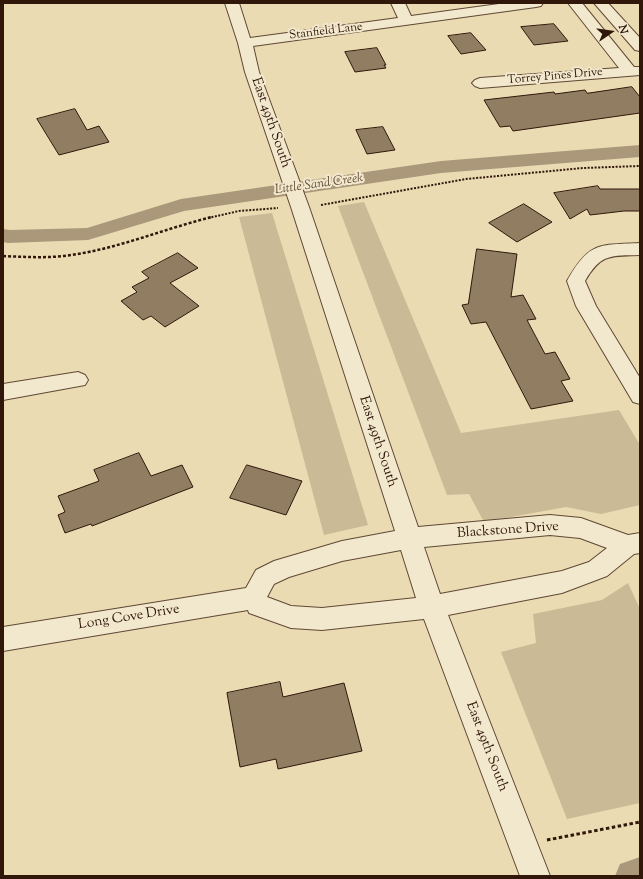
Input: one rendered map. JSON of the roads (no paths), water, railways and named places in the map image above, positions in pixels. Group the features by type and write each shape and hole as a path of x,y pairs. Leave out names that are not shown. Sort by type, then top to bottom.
{"street":[{"name":"East 49th South","path":"232,3 245,43 252,72 289,180 299,204 432,607 535,876"},
{"path":"398,3 407,21"},
{"name":"Stanfield Lane","path":"245,43 536,3"},
{"name":"Torrey Pines Drive","path":"574,3 611,47 635,71"},
{"path":"602,3 638,46"},
{"path":"611,47 638,46"},
{"name":"Torrey Pines Drive","path":"480,83 635,71"},
{"path":"640,249 603,251 585,265 576,281 586,306 640,396"},
{"path":"3,392 78,380"},
{"name":"Blackstone Drive","path":"410,538 550,526 582,528 634,544"},
{"path":"410,538 342,551 284,568 265,577 254,598 258,605 291,617 322,619 432,607"},
{"name":"Blackstone Drive","path":"432,607 562,582 598,569 634,544"},
{"name":"Long Cove Drive","path":"3,639 254,598"}],"waterway":[{"name":"Little Sand Creek","path":"3,235 8,237 88,234 181,205 441,167 640,151"},
{"path":"632,876 640,874"}]}
